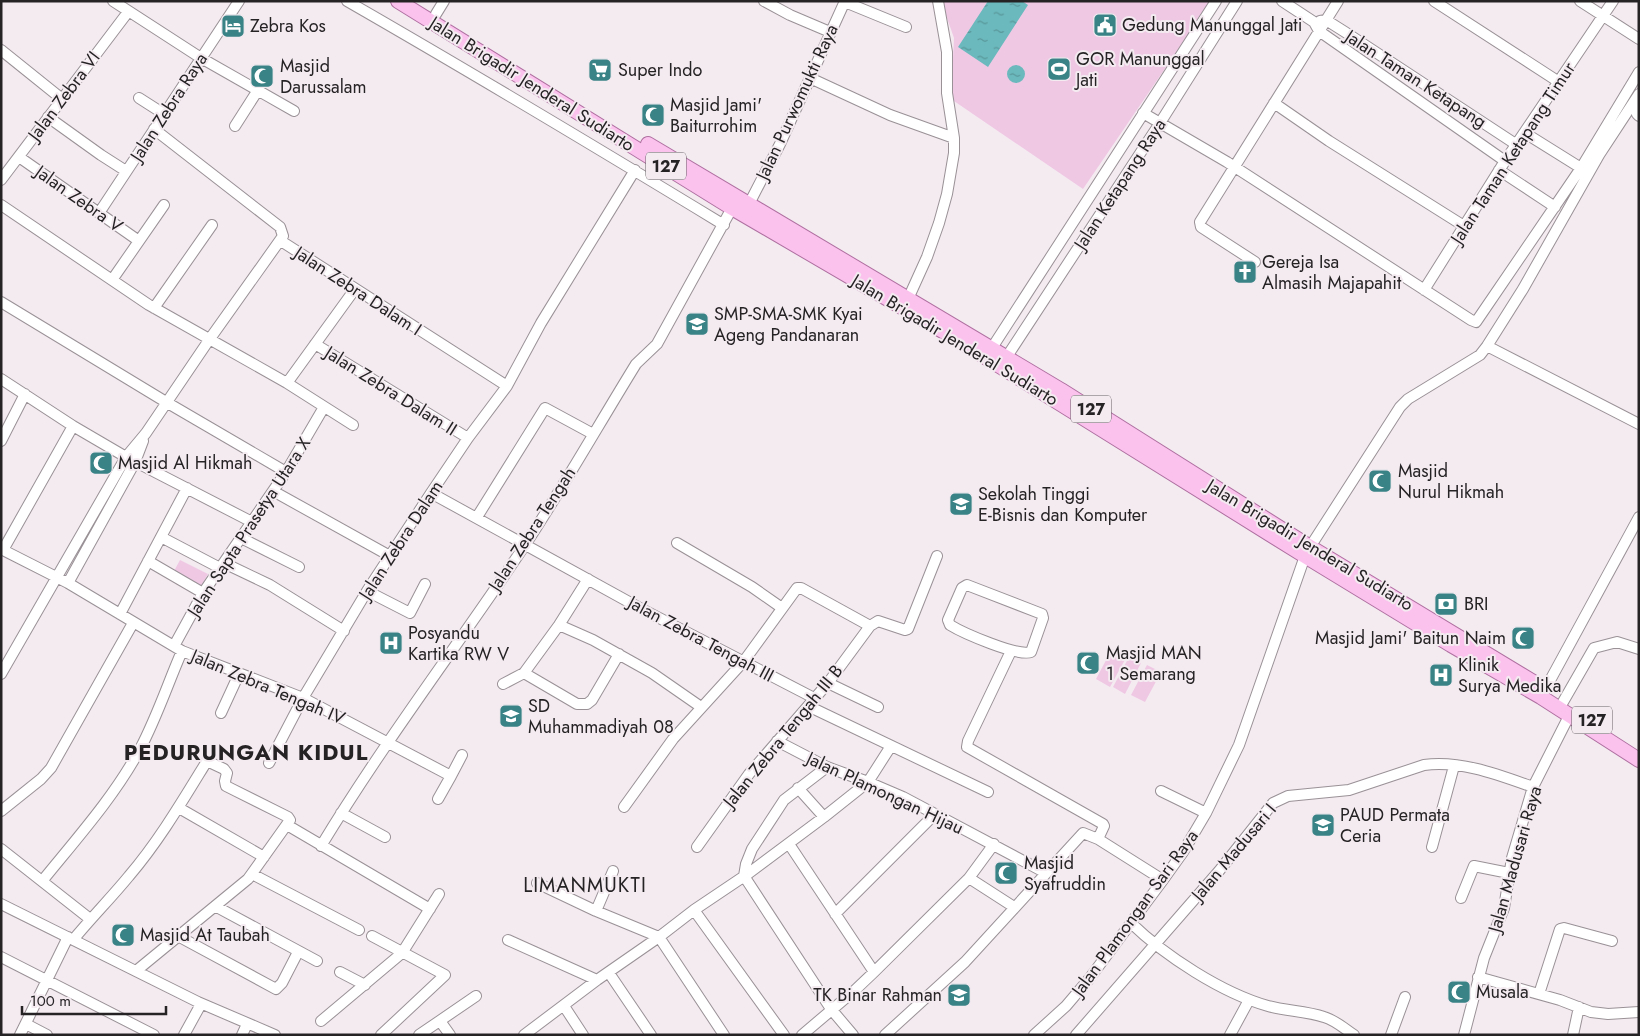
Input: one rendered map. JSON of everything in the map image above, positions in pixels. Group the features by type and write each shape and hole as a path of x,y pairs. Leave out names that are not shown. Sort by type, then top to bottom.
{"main road":[{"name":"Jalan Brigadir Jenderal Sudiarto","path":"398,1 732,208 1003,362 1061,390 1308,551 1543,693 1563,702 1639,750"},
{"name":"Jalan Brigadir Jenderal Sudiarto","path":"413,1 908,299 988,353"},
{"name":"Jalan Brigadir Jenderal Sudiarto","path":"1543,693 1570,716 1639,760"}],"street":[{"path":"113,1 201,58 294,111"},
{"name":"Jalan Zebra Raya","path":"99,213 239,1"},
{"path":"347,1 467,69 724,225"},
{"path":"436,14 444,1"},
{"path":"764,1 790,15 830,32"},
{"path":"908,299 927,257 939,223 952,166 954,138 947,93 947,46 938,1"},
{"name":"Jalan Ketapang Raya","path":"988,353 1216,1"},
{"name":"Jalan Ketapang Raya","path":"1003,362 1160,123 1237,1"},
{"name":"Jalan Taman Ketapang","path":"1282,1 1404,91 1505,161"},
{"path":"1255,262 1200,225 1201,219 1274,104 1316,26 1326,20 1338,1"},
{"path":"1434,1 1559,82"},
{"path":"1580,1 1639,40"},
{"name":"Jalan Taman Ketapang Timur","path":"1424,290 1499,170 1613,1"},
{"path":"845,2 906,27"},
{"name":"Jalan Purwomukti Raya","path":"749,204 780,144 845,2"},
{"name":"Jalan Zebra VI","path":"1,180 128,12"},
{"name":"Jalan Taman Ketapang","path":"1326,20 1517,145"},
{"path":"1,50 62,99"},
{"path":"1143,114 1235,167 1476,322 1581,168 1639,72"},
{"path":"1404,91 1413,77"},
{"path":"810,78 890,115 954,138"},
{"path":"1422,103 1431,89"},
{"path":"235,126 258,90"},
{"name":"Jalan Plamongan Sari Raya","path":"1034,1035 1079,992 1164,880 1206,813 1239,745 1308,551 1396,413 1408,399 1475,358 1487,346 1523,289 1599,155 1639,94"},
{"path":"139,98 164,114"},
{"path":"1274,104 1464,226"},
{"path":"1639,108 1637,115 1639,116"},
{"path":"48,116 126,171"},
{"name":"Jalan Zebra Dalam I","path":"154,129 280,227 283,233 280,241 507,386"},
{"path":"1525,133 1581,168"},
{"name":"Jalan Zebra V","path":"19,157 139,241"},
{"name":"Jalan Zebra Dalam","path":"269,763 303,698 367,591 468,438 507,386 541,323 636,170"},
{"path":"1499,170 1555,207"},
{"path":"1,205 154,308 287,383 353,425"},
{"path":"112,280 164,205"},
{"name":"Jalan Zebra Tengah","path":"321,846 388,742 526,544 636,364 657,344 732,208"},
{"path":"154,308 212,225"},
{"path":"1,674 57,578 146,433 209,340 280,241"},
{"path":"1050,258 1065,268"},
{"path":"1042,270 1056,281"},
{"path":"287,383 354,289"},
{"path":"1,302 286,472"},
{"path":"1013,314 1028,324"},
{"name":"Jalan Zebra Dalam II","path":"315,344 468,438"},
{"path":"1487,346 1639,424"},
{"path":"1,379 73,426 131,459 252,522"},
{"path":"1,441 25,394"},
{"name":"Jalan Sapta Prasetya Utara X","path":"43,880 121,781 140,748 165,694 178,649 203,593 286,472 324,407"},
{"path":"477,517 545,408 593,434"},
{"path":"2,549 73,426"},
{"path":"68,583 131,459"},
{"path":"120,614 188,488"},
{"path":"273,491 390,556"},
{"name":"Jalan Zebra Tengah III","path":"431,493 588,579 744,661 811,702"},
{"path":"1543,693 1639,517"},
{"path":"162,537 222,566 270,585 344,631"},
{"path":"241,538 299,567"},
{"path":"677,543 752,587 782,608"},
{"name":"Jalan Zebra Tengah IV","path":"2,549 68,583 178,649 303,698 451,776"},
{"path":"624,807 673,739 701,706 744,661 796,589 801,588 870,626 878,621 905,630 908,629 937,556"},
{"path":"148,561 203,593"},
{"path":"504,684 524,674 559,625 588,579"},
{"path":"367,591 410,613 426,584"},
{"path":"970,585 1042,614 1043,618 1033,650 1026,654 1011,651 950,625 948,620 962,588 970,585"},
{"path":"1,811 41,779 51,768 133,622"},
{"path":"559,625 593,640 652,673 701,706"},
{"name":"Jalan Zebra Tengah III B","path":"697,847 749,774 828,683 870,626"},
{"path":"1563,702 1594,648 1617,642 1639,649"},
{"path":"1011,651 967,747 1103,824 1104,826 1098,839"},
{"path":"524,674 578,704 587,704 592,700 618,654"},
{"path":"221,713 238,674"},
{"path":"828,683 878,707"},
{"path":"811,702 891,746 988,792"},
{"name":"Jalan Madusari Raya","path":"1464,1035 1478,976 1504,908 1514,849 1533,787 1570,716"},
{"name":"Jalan Plamongan Hijau","path":"777,742 827,767 903,797 934,815 1046,872"},
{"path":"525,1035 597,980 659,938 694,910 824,817 868,782 891,746"},
{"path":"438,799 462,755"},
{"path":"20,1035 71,939 130,876 179,808 207,761 226,771 224,781 226,786 289,818 287,825 248,879 136,971"},
{"name":"Jalan Madusari I","path":"1076,1035 1148,939 1219,871 1273,803 1279,799 1288,796 1349,790 1424,765 1434,764 1484,770 1533,787"},
{"path":"1432,847 1454,766"},
{"path":"827,767 784,800 748,856 744,876 831,1009 853,1035"},
{"path":"798,788 824,817"},
{"path":"1161,791 1206,813"},
{"path":"179,808 264,857"},
{"path":"341,814 385,837"},
{"path":"835,914 934,815"},
{"path":"287,825 430,909"},
{"path":"886,1035 965,962 1080,835 1086,833 1098,839 1164,880"},
{"path":"788,844 874,972"},
{"path":"802,1035 874,972 968,878 994,844"},
{"path":"1,848 90,919"},
{"path":"1461,898 1474,866 1509,873"},
{"path":"596,911 612,871"},
{"path":"252,874 359,930"},
{"path":"968,878 1014,907"},
{"path":"537,883 659,938 724,1035"},
{"path":"321,1021 402,953 439,894"},
{"path":"1,904 202,1004 275,1035"},
{"path":"215,906 317,961"},
{"path":"694,910 784,1035"},
{"path":"1131,923 1148,939 1184,965 1249,1000 1279,1009 1325,1017 1354,1035"},
{"path":"1539,994 1560,929 1564,928 1612,941"},
{"path":"178,936 276,989 282,984 298,952"},
{"path":"372,936 445,975 381,1035"},
{"path":"508,940 597,980"},
{"path":"1,957 154,1035"},
{"path":"340,972 365,985"},
{"path":"608,973 650,1035"},
{"path":"1478,976 1599,1014 1639,1012"},
{"path":"419,1035 476,996"},
{"path":"1391,1035 1405,997"},
{"path":"1230,1035 1249,1000"},
{"path":"184,1035 202,1004"},
{"path":"564,1006 583,1035"},
{"path":"1573,1035 1580,1008"},
{"path":"440,1021 450,1035"},
{"path":"26,1024 47,1035"},
{"path":"242,1035 247,1024"}],"shaded area":[{"name":"GOR Manunggal Jati","path":"941,1 1211,1 1083,189 951,99 954,38"},
{"path":"180,560 208,574 201,586 174,571"},
{"path":"1112,649 1127,656 1110,687 1096,679"},
{"path":"1129,657 1141,663 1125,694 1113,687"},
{"path":"1147,665 1161,672 1145,702 1131,695"}],"water":[{"path":"988,1 1022,1 1028,5 988,67 958,47"},
{"path":"1016,65 1022,68 1025,74 1022,80 1016,83 1010,80 1007,74 1010,68"}],"place":[{"name":"Gedung Manunggal Jati","path":"1105,25"},
{"name":"Zebra Kos","path":"233,26"},
{"name":"GOR Manunggal Jati","path":"1059,69"},
{"name":"Super Indo","path":"600,70"},
{"name":"Masjid Darussalam","path":"262,76"},
{"name":"Masjid Jami' Baiturrohim","path":"653,115"},
{"name":"Gereja Isa Almasih Majapahit","path":"1245,272"},
{"name":"SMP-SMA-SMK Kyai Ageng Pandanaran","path":"697,324"},
{"name":"Masjid Al Hikmah","path":"101,463"},
{"name":"Masjid Nurul Hikmah","path":"1380,481"},
{"name":"Sekolah Tinggi E-Bisnis dan Komputer","path":"961,504"},
{"name":"BRI","path":"1446,604"},
{"name":"Masjid Jami' Baitun Naim","path":"1523,638"},
{"name":"Posyandu Kartika RW V","path":"391,643"},
{"name":"Masjid MAN 1 Semarang","path":"1088,663"},
{"name":"Klinik Surya Medika","path":"1441,675"},
{"name":"SD Muhammadiyah 08","path":"511,716"},
{"name":"PAUD Permata Ceria","path":"1323,825"},
{"name":"Masjid Syafruddin","path":"1006,873"},
{"name":"Masjid At Taubah","path":"123,935"},
{"name":"Musala","path":"1459,992"},
{"name":"TK Binar Rahman","path":"959,995"}],"district":[{"name":"PEDURUNGAN KIDUL","path":"246,752"},
{"name":"LIMANMUKTI","path":"585,885"}]}
